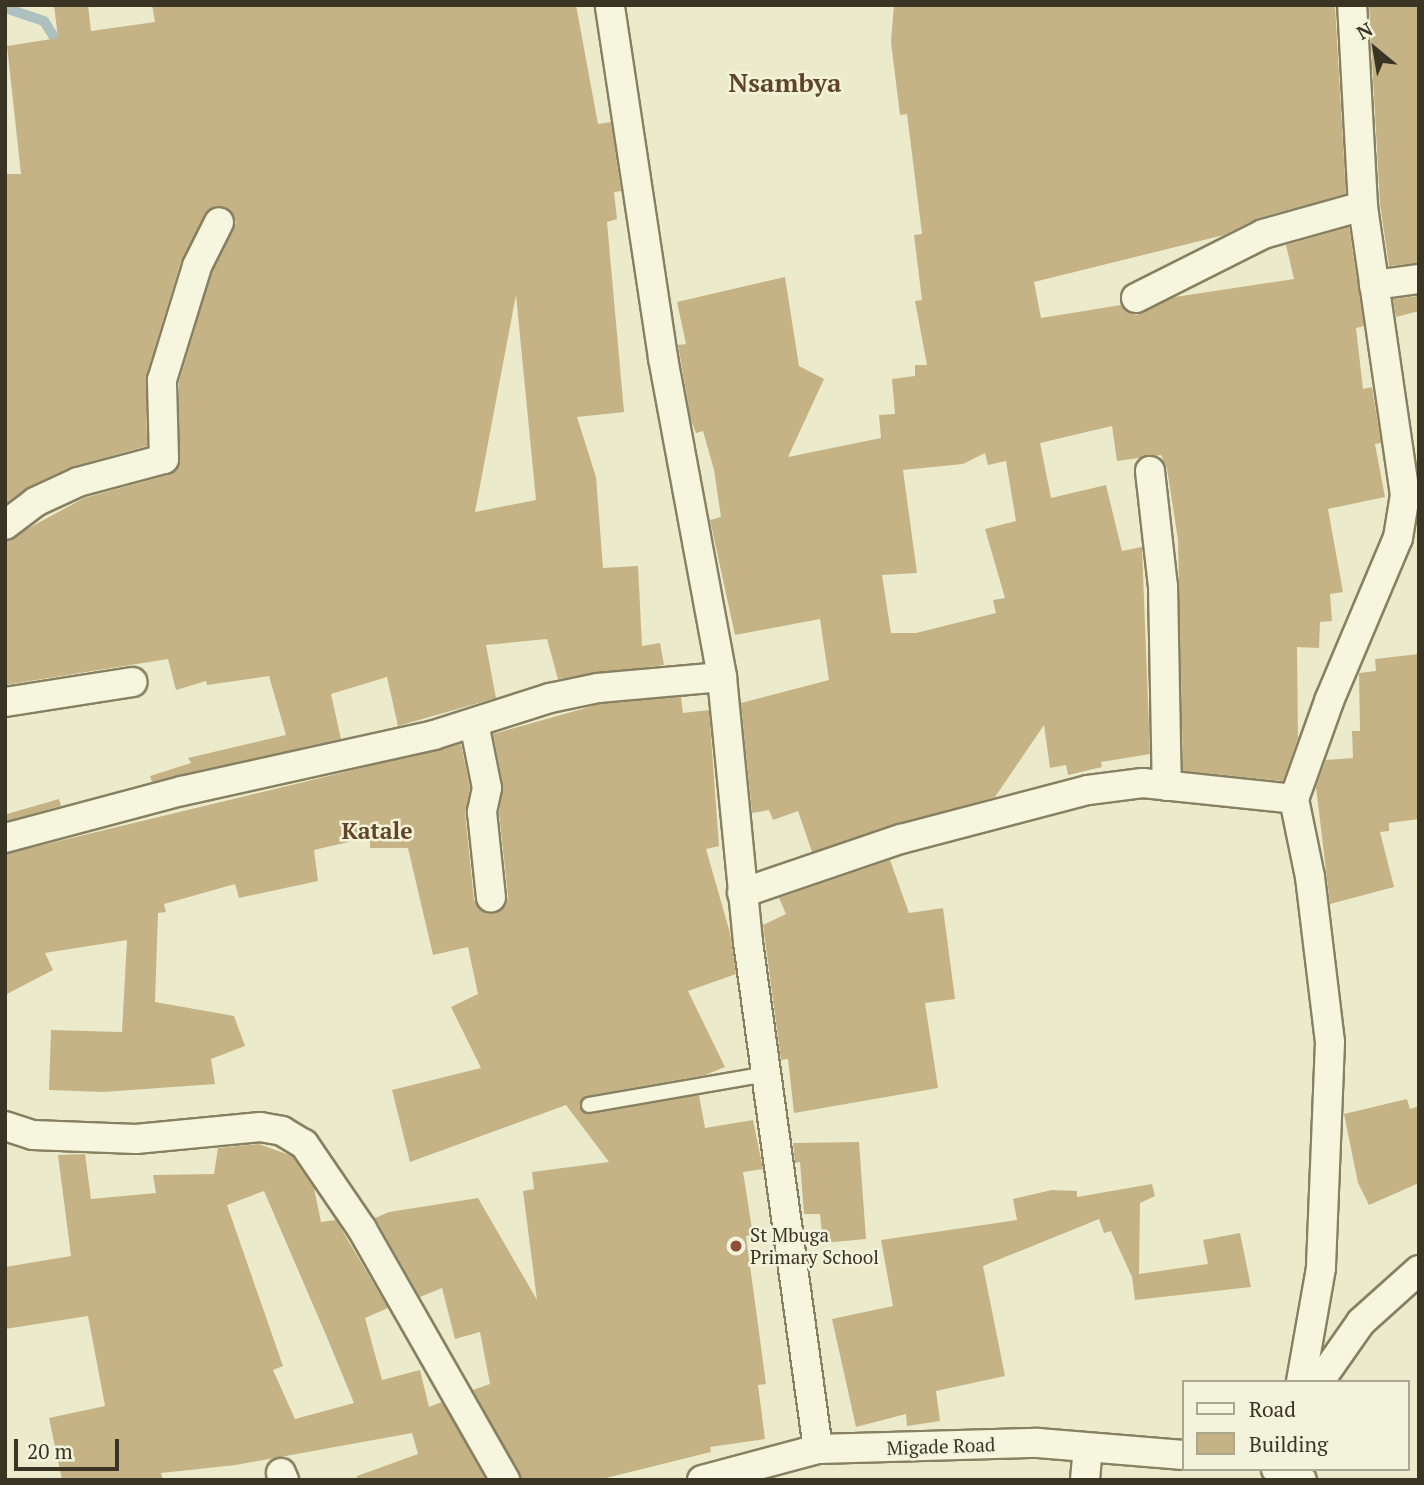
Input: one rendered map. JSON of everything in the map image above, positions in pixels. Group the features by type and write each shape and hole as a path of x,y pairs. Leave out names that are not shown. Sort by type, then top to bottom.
{"street":[{"path":"1301,1380 1321,1268 1330,1042 1310,877 1294,799 1329,701 1398,538 1403,512 1404,472 1363,206 1352,5"},
{"path":"610,7 663,358 722,677 743,893 818,1449"},
{"path":"1136,298 1263,234 1363,206"},
{"path":"5,525 35,502 78,482 164,459 162,380 197,266 219,222"},
{"path":"1374,285 1419,279"},
{"path":"1150,471 1163,586 1167,786"},
{"path":"5,838 181,791 474,723 550,698 598,688 722,677"},
{"path":"5,702 132,682"},
{"path":"474,723 487,788 482,812 491,898"},
{"path":"743,893 901,839 1088,790 1143,783 1294,799"},
{"path":"5,1126 33,1135 136,1139 260,1127 282,1131 304,1144 362,1229 505,1480"},
{"path":"1320,1380 1361,1322 1419,1270"},
{"name":"Migade Road","path":"702,1480 818,1449 1038,1443 1182,1455"},
{"path":"1085,1480 1088,1448"},
{"path":"1281,1471 1302,1480"}],"lane":[{"path":"589,1105 766,1074"}],"building":[{"path":"54,5 88,5 91,31 155,22 152,5 576,5 598,124 611,122 621,191 614,192 617,219 607,222 624,412 577,417 596,477 603,568 638,566 642,646 660,643 664,665 558,679 547,639 486,645 496,698 398,726 387,677 331,694 341,739 152,782 150,776 191,763 188,758 286,735 269,676 207,685 206,681 176,690 168,659 5,685 5,541 84,498 168,475 179,466 179,382 212,272 236,222 226,207 209,209 181,261 146,376 147,446 71,467 28,487 5,504 5,174 21,174 7,46 58,38","holes":["516,295 536,500 475,512"]},
{"path":"894,5 1335,5 1346,194 1258,218 1224,235 1034,282 1041,318 1121,305 1136,315 1175,297 1294,279 1286,245 1349,227 1364,326 1356,328 1363,389 1372,387 1381,443 1375,444 1385,497 1328,509 1343,592 1330,594 1332,621 1320,622 1319,648 1297,647 1298,738 1283,781 1183,771 1178,540 1167,469 1161,455 1117,461 1112,426 1040,443 1051,498 1106,485 1122,551 1142,547 1150,754 1101,762 1102,767 1068,775 1066,765 1050,768 1044,725 995,797 812,852 798,811 773,820 769,810 752,813 741,703 829,680 820,619 735,635 710,520 721,517 714,470 703,431 696,433 691,420 678,345 686,344 677,302 785,277 799,366 824,379 788,457 881,438 879,415 895,414 892,379 915,376 915,365 927,365 915,301 922,300 914,235 922,234 907,114 900,115 891,42","holes":["985,453 988,465 1006,461 1016,521 985,529 1005,598 993,600 996,613 916,633 891,633 882,575 917,573 903,470 963,464"]},
{"path":"1369,5 1419,5 1419,263 1389,266 1380,204"},
{"path":"1419,296 1419,311 1396,317 1393,299"},
{"path":"1419,654 1419,819 1389,823 1389,831 1380,832 1394,887 1330,904 1316,787 1326,760 1353,758 1352,731 1360,731 1359,673 1376,671 1375,659"},
{"path":"681,697 683,713 709,710 719,846 706,849 730,933 736,974 688,991 725,1067 705,1075 587,1096 579,1106 591,1114 699,1095 705,1128 753,1120 763,1169 743,1172 753,1235 746,1236 766,1384 758,1385 765,1439 710,1447 711,1452 598,1480 522,1480 473,1390 490,1384 480,1332 455,1339 442,1288 420,1297 375,1218 389,1212 478,1198 537,1300 523,1191 534,1189 532,1172 609,1162 566,1105 410,1162 392,1090 481,1068 451,1007 478,994 468,947 433,955 408,848 370,848 370,837 314,850 318,881 239,898 235,884 164,904 166,912 158,913 155,1002 234,1016 245,1046 211,1059 215,1084 103,1092 49,1090 51,1030 122,1032 127,940 45,953 53,970 5,995 5,854 461,744 470,788 465,813 474,900 484,913 493,914 506,905 508,896 499,813 503,785 493,734 600,704"},
{"path":"59,799 61,806 7,821 5,814"},
{"path":"890,860 909,913 943,908 955,999 925,1003 938,1088 794,1113 788,1059 781,1060 763,925 786,914 779,898"},
{"path":"1407,1099 1410,1109 1419,1106 1419,1183 1369,1205 1358,1183 1344,1114"},
{"path":"859,1142 866,1239 823,1243 820,1214 804,1214 800,1162 795,1163 793,1143"},
{"path":"259,1144 292,1156 314,1188 321,1222 336,1220 388,1308 365,1318 382,1380 420,1370 429,1407 442,1402 486,1480 357,1480 357,1476 418,1454 412,1433 236,1465 161,1473 163,1480 62,1480 49,1418 105,1406 88,1316 5,1329 5,1267 71,1256 58,1155 85,1154 91,1199 156,1193 153,1175 214,1174 218,1148","holes":["264,1191 354,1403 295,1419 273,1370 283,1366 227,1205"]},
{"path":"1152,1184 1155,1196 1140,1203 1139,1274 1208,1264 1203,1240 1240,1233 1251,1287 1135,1300 1132,1277 1111,1231 1104,1233 1099,1219 983,1266 1005,1376 936,1391 940,1421 907,1426 906,1414 856,1427 832,1319 893,1306 881,1240 1017,1220 1013,1199 1052,1190 1077,1191 1077,1197"}],"waterway":[{"path":"5,8 44,21 62,50"}],"place":[{"name":"St Mbuga Primary School","path":"736,1246"}],"district":[{"name":"Nsambya","path":"785,83"},
{"name":"Katale","path":"377,831"}]}
